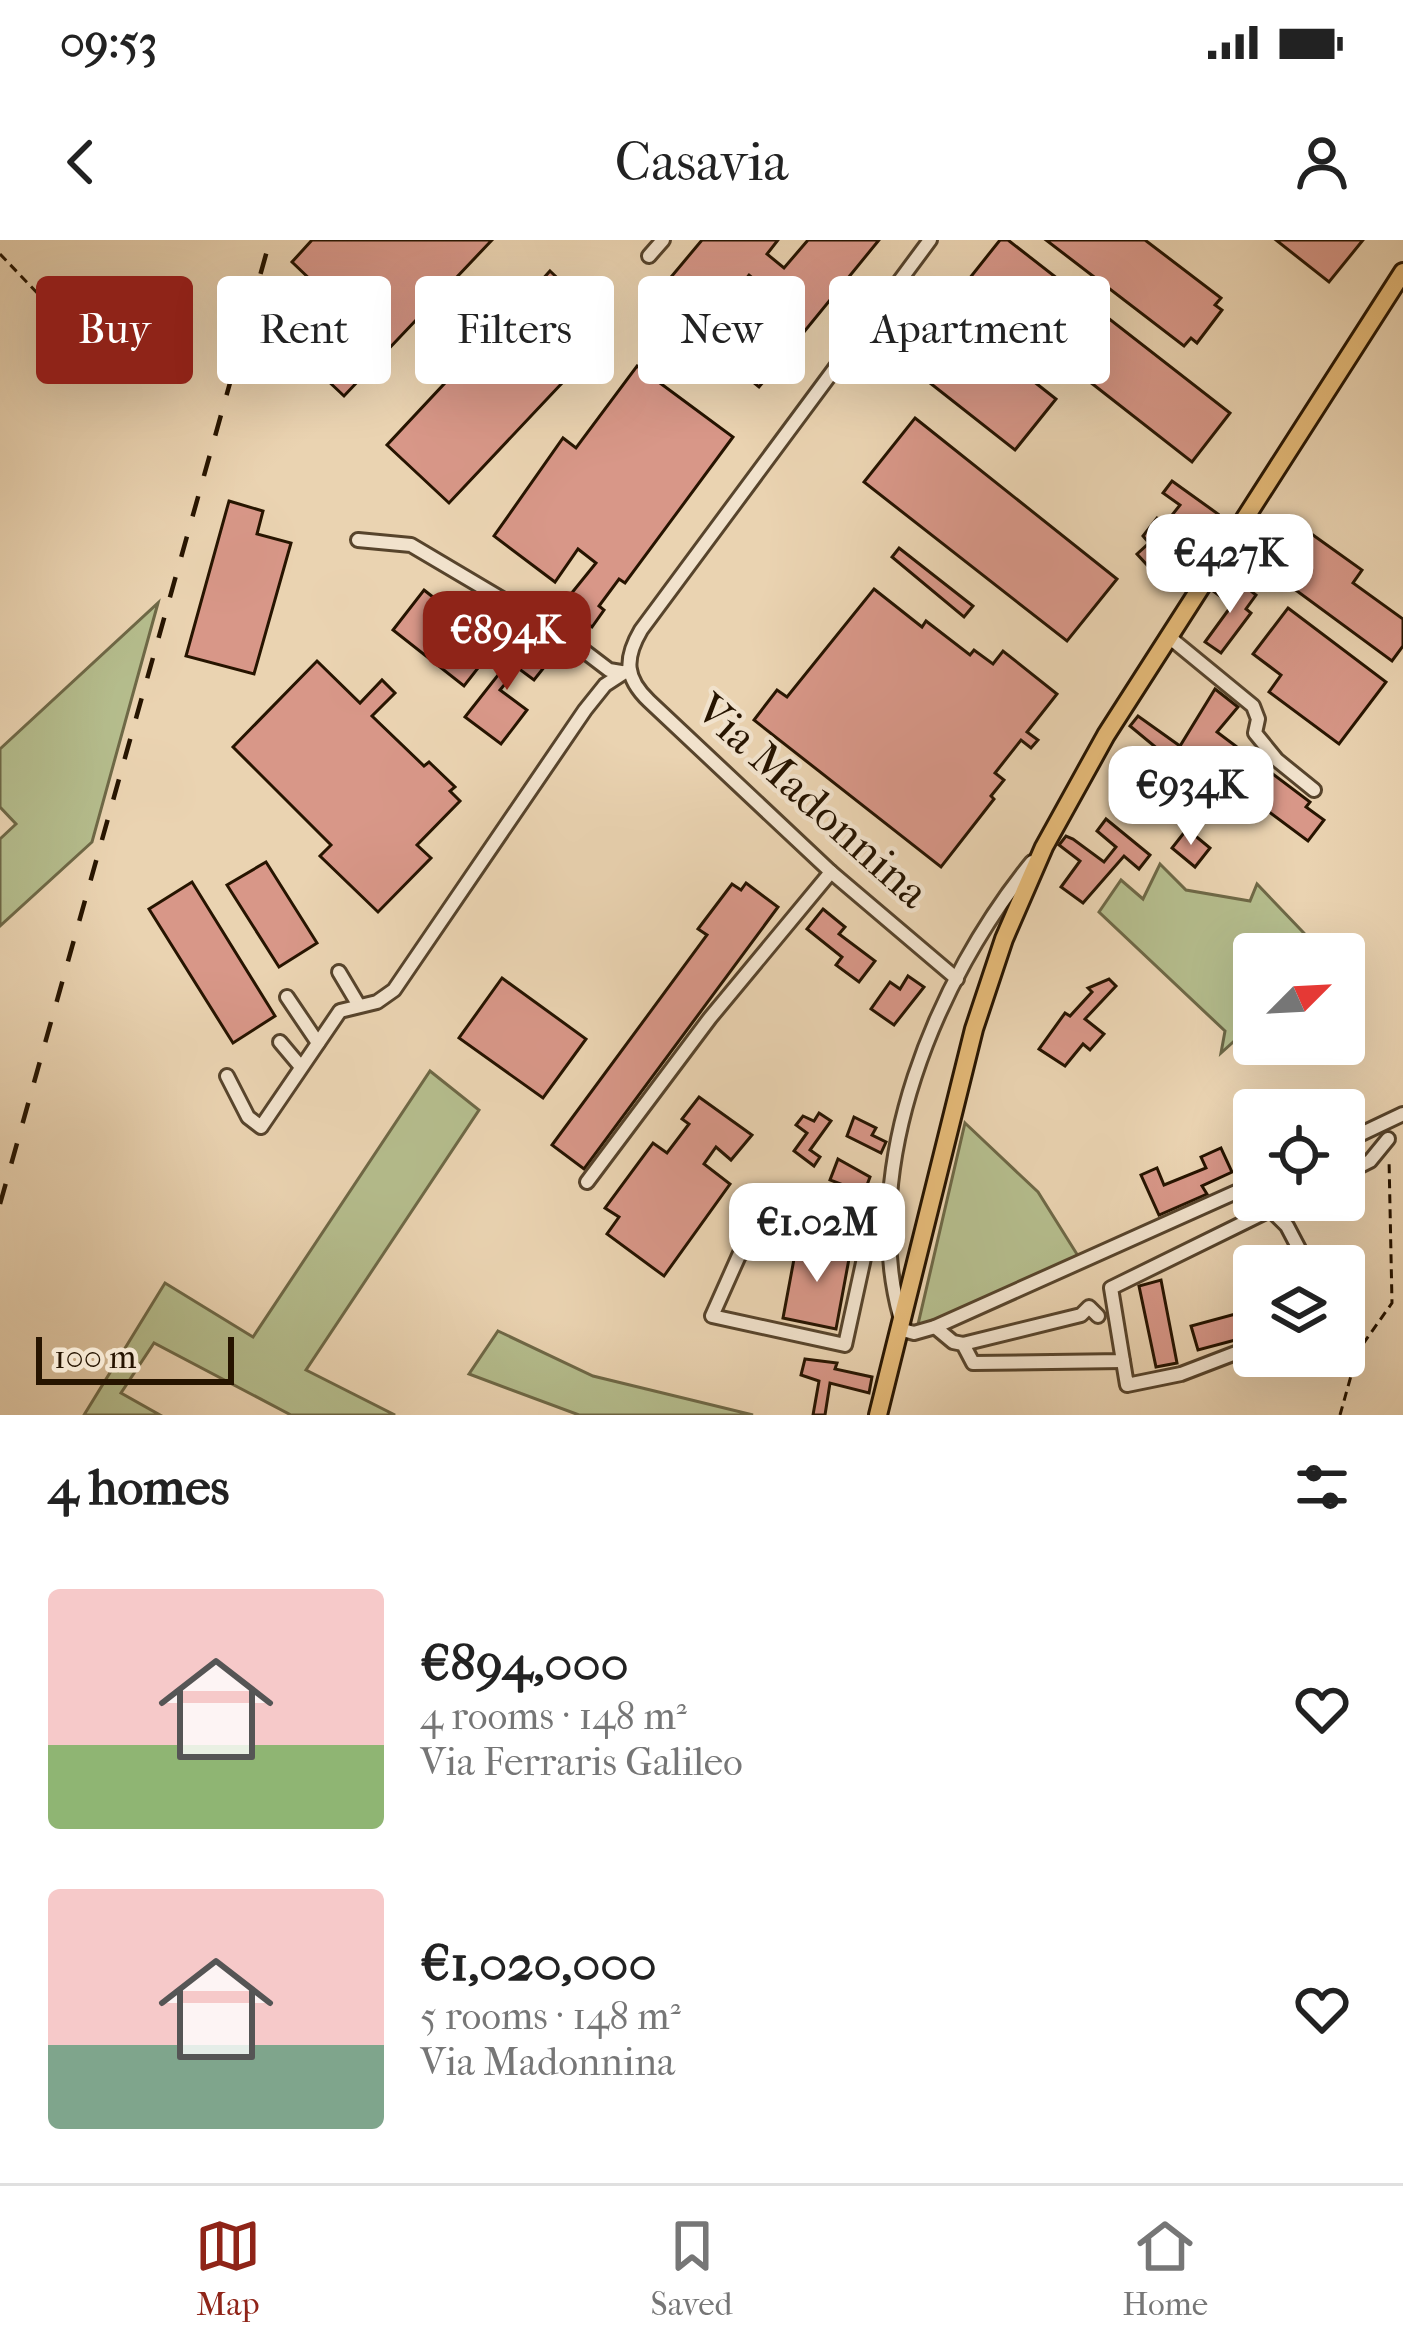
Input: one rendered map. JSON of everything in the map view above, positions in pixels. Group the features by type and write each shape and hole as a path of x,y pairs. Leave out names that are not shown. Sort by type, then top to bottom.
{"main road":[{"path":"878,1415 974,1029 1004,939 1044,848 1090,761 1403,272"}],"street":[{"path":"649,256 663,240"},
{"path":"227,1076 248,1117 261,1127 340,1011 377,1002 394,990 584,710 605,686 628,670 631,649 641,630 931,240"},
{"path":"358,540 412,545 563,635 609,670 628,670"},
{"path":"1169,637 1253,706 1258,719 1255,733 1277,760 1314,790"},
{"name":"Via Madonnina","path":"628,670 640,693 831,872 957,979"},
{"name":"Via Madonnina","path":"900,1324 888,1246 901,1112 957,979 1002,900 1044,848"},
{"path":"587,1182 710,1018 831,872"},
{"path":"339,972 358,1004"},
{"path":"287,997 318,1043"},
{"path":"280,1042 301,1067"},
{"path":"1365,1132 1403,1114"},
{"path":"1365,1164 1388,1139"},
{"path":"900,1324 914,1333 935,1327 1233,1193"},
{"path":"1233,1354 1181,1374 1127,1384 1112,1288 1248,1221"},
{"path":"762,1230 864,1238 866,1249 844,1346 712,1316 741,1251 762,1230"},
{"path":"866,1249 888,1246"},
{"path":"935,1327 963,1344 1082,1316 1089,1307 1098,1316 1115,1310"},
{"path":"963,1344 973,1363 1123,1361"}],"path":[{"path":"0,254 36,292"},
{"path":"1340,1415 1358,1351 1392,1304 1388,1139"}],"green space":[{"path":"158,603 92,842 0,926 0,839 16,824 0,807 0,749"},
{"path":"1160,864 1186,890 1250,901 1257,884 1304,933 1233,933 1233,1042 1221,1053 1225,1031 1099,912 1121,880 1143,899"},
{"path":"430,1071 479,1110 306,1370 395,1415 291,1415 154,1343 121,1393 160,1415 84,1415 165,1283 253,1337"},
{"path":"965,1123 1038,1192 1080,1259 916,1333"},
{"path":"498,1331 593,1376 753,1415 579,1415 469,1374"}],"building":[{"path":"312,240 492,240 458,276 415,276 415,321 391,346 391,276 307,276 292,262"},
{"path":"702,240 778,240 767,254 784,268 808,240 879,240 850,276 829,276 829,301 805,331 805,276 672,276"},
{"path":"1000,240 1008,240 1054,276 971,276"},
{"path":"1046,240 1145,240 1221,298 1215,305 1222,310 1197,343 1191,338 1184,346 1110,289 1110,276 1093,276"},
{"path":"1276,240 1363,240 1329,282"},
{"path":"1110,319 1230,413 1192,462 1093,384 1110,384"},
{"path":"637,366 638,384 661,384 733,437 625,583 619,579 599,606 604,610 592,627 562,605 596,563 578,549 555,582 494,536 563,438 576,448"},
{"path":"331,384 355,384 344,396"},
{"path":"444,384 561,384 449,503 387,445"},
{"path":"931,384 1037,384 1056,399 1015,450"},
{"path":"915,418 1117,579 1067,641 864,482"},
{"path":"1172,481 1218,514 1209,526 1197,517 1171,552 1148,566 1137,554 1149,543 1143,536 1157,518 1165,524 1180,505 1163,493"},
{"path":"229,501 263,511 257,534 291,543 254,674 186,656"},
{"path":"1299,525 1362,570 1353,583 1403,619 1403,646 1392,661 1267,569"},
{"path":"899,548 973,606 964,617 892,557"},
{"path":"1221,580 1240,594 1246,587 1256,595 1246,609 1251,613 1221,653 1205,642 1232,605 1213,591"},
{"path":"874,589 922,627 926,621 970,655 974,650 993,664 1003,651 1057,694 1027,732 1038,740 1031,748 1021,740 995,773 1004,780 991,796 994,799 941,867 754,720 777,690 787,697"},
{"path":"424,590 480,634 492,618 507,631 464,686 393,630"},
{"path":"1288,608 1386,682 1339,744 1269,692 1281,675 1253,654"},
{"path":"528,637 553,656 534,680 518,668 500,690 527,710 501,744 465,717"},
{"path":"317,661 360,703 382,680 395,693 372,716 424,766 429,762 455,787 450,791 460,801 417,845 431,858 378,912 320,856 331,845 233,747"},
{"path":"1215,689 1238,707 1217,732 1310,802 1306,807 1324,820 1308,841 1193,755 1182,769 1130,726 1138,716 1180,746"},
{"path":"1106,819 1150,855 1139,869 1124,856 1083,903 1061,887 1080,861 1059,845 1066,836 1104,862 1116,847 1097,831"},
{"path":"1187,829 1210,848 1195,867 1172,848"},
{"path":"266,862 317,943 279,967 227,885"},
{"path":"192,882 275,1016 233,1043 149,909"},
{"path":"746,883 778,907 584,1169 552,1145 707,935 698,929 732,884 741,890"},
{"path":"823,909 845,927 839,934 875,961 859,982 836,965 842,957 807,929"},
{"path":"908,976 924,987 894,1025 871,1009 890,982 900,989"},
{"path":"502,978 586,1039 543,1098 459,1038"},
{"path":"1109,979 1116,986 1085,1019 1104,1034 1090,1050 1083,1044 1065,1066 1039,1049 1065,1013 1070,1016 1092,992 1088,988"},
{"path":"699,1097 752,1135 731,1160 716,1147 704,1164 730,1184 664,1276 607,1234 619,1217 605,1208 653,1143 667,1153 689,1124 682,1119"},
{"path":"819,1113 831,1121 810,1150 820,1157 814,1166 794,1151 807,1133 796,1125 803,1116 814,1121"},
{"path":"854,1117 876,1128 872,1135 886,1142 881,1153 847,1136"},
{"path":"1221,1148 1232,1172 1202,1186 1207,1194 1159,1215 1141,1175 1157,1168 1164,1185 1206,1168 1201,1157"},
{"path":"838,1159 870,1177 864,1193 830,1180"},
{"path":"797,1243 851,1248 836,1329 783,1318"},
{"path":"1161,1280 1177,1363 1156,1367 1139,1286"},
{"path":"1233,1315 1233,1341 1198,1350 1191,1326"},
{"path":"805,1359 837,1363 835,1369 872,1377 869,1393 830,1383 825,1415 813,1415 819,1381 801,1375"}],"railway":[{"path":"0,1204 270,240"}]}
